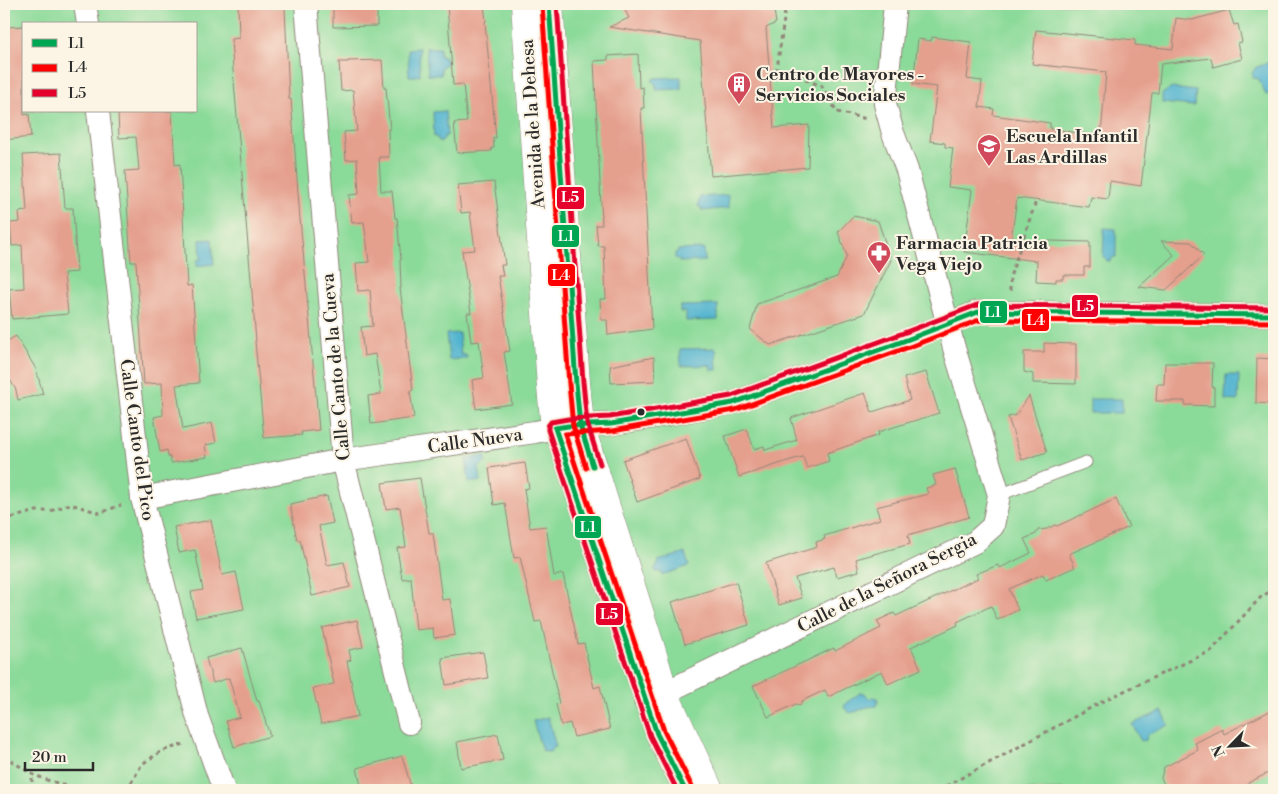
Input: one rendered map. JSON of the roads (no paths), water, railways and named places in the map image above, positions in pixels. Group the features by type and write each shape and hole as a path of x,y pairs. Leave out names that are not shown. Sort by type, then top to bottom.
{"street":[{"path":"85,4 88,22"},
{"name":"Calle Canto de la Cueva","path":"306,4 343,460 409,723"},
{"name":"Avenida de la Dehesa","path":"525,4 550,378 652,652 657,734 685,790"},
{"name":"Avenida de la Dehesa","path":"548,4 576,383 568,427"},
{"name":"Calle de la Señora Sergia","path":"654,697 975,542 993,526 999,495 948,323 907,170 893,134 885,104 896,4"},
{"name":"Calle Canto del Pico","path":"98,112 142,498 197,716 224,790"},
{"name":"Calle Nueva","path":"142,498 343,460 568,427 611,424 733,403 900,343 978,312 1274,315"},
{"name":"Avenida de la Dehesa","path":"654,697 709,790"}],"lane":[{"path":"999,495 1086,462"}],"water":[{"path":"419,48 420,75 409,76 408,49"},
{"path":"426,48 440,48 440,56 444,57 446,61 445,65 441,67 441,75 428,75"},
{"path":"1269,62 1274,76 1274,92 1266,95 1259,79 1254,78 1252,73 1255,68"},
{"path":"681,77 681,89 656,90 656,85 652,80 655,78"},
{"path":"1172,88 1196,91 1194,106 1162,103 1162,94"},
{"path":"445,111 447,136 444,136 444,140 441,142 437,137 434,137 433,112"},
{"path":"728,195 729,208 702,211 698,206 700,197"},
{"path":"1104,228 1116,229 1116,257 1113,257 1111,261 1107,261 1103,257"},
{"path":"212,239 214,264 197,266 197,260 201,259 200,240"},
{"path":"704,249 705,261 679,262 675,258 675,253 678,250"},
{"path":"718,305 718,320 686,321 686,312 680,312 680,306"},
{"path":"459,333 461,355 466,355 467,358 449,360 446,334"},
{"path":"716,348 717,370 711,370 710,365 681,366 680,349"},
{"path":"1226,375 1239,375 1238,401 1225,400"},
{"path":"1090,399 1122,399 1122,413 1090,413"},
{"path":"485,456 486,462 479,467 481,481 469,483 466,459"},
{"path":"685,553 689,566 662,575 661,572 656,572 655,567 659,564 658,561"},
{"path":"860,693 865,693 869,699 877,698 877,706 848,712 844,707 846,703"},
{"path":"1162,711 1169,725 1147,735 1146,740 1141,741 1132,724"},
{"path":"548,717 556,747 547,752 546,750 542,751 533,721"}],"place":[{"name":"Centro de Mayores - Servicios Sociales","path":"739,105"},
{"name":"Escuela Infantil Las Ardillas","path":"989,167"},
{"name":"Farmacia Patricia Vega Viejo","path":"879,274"}]}
